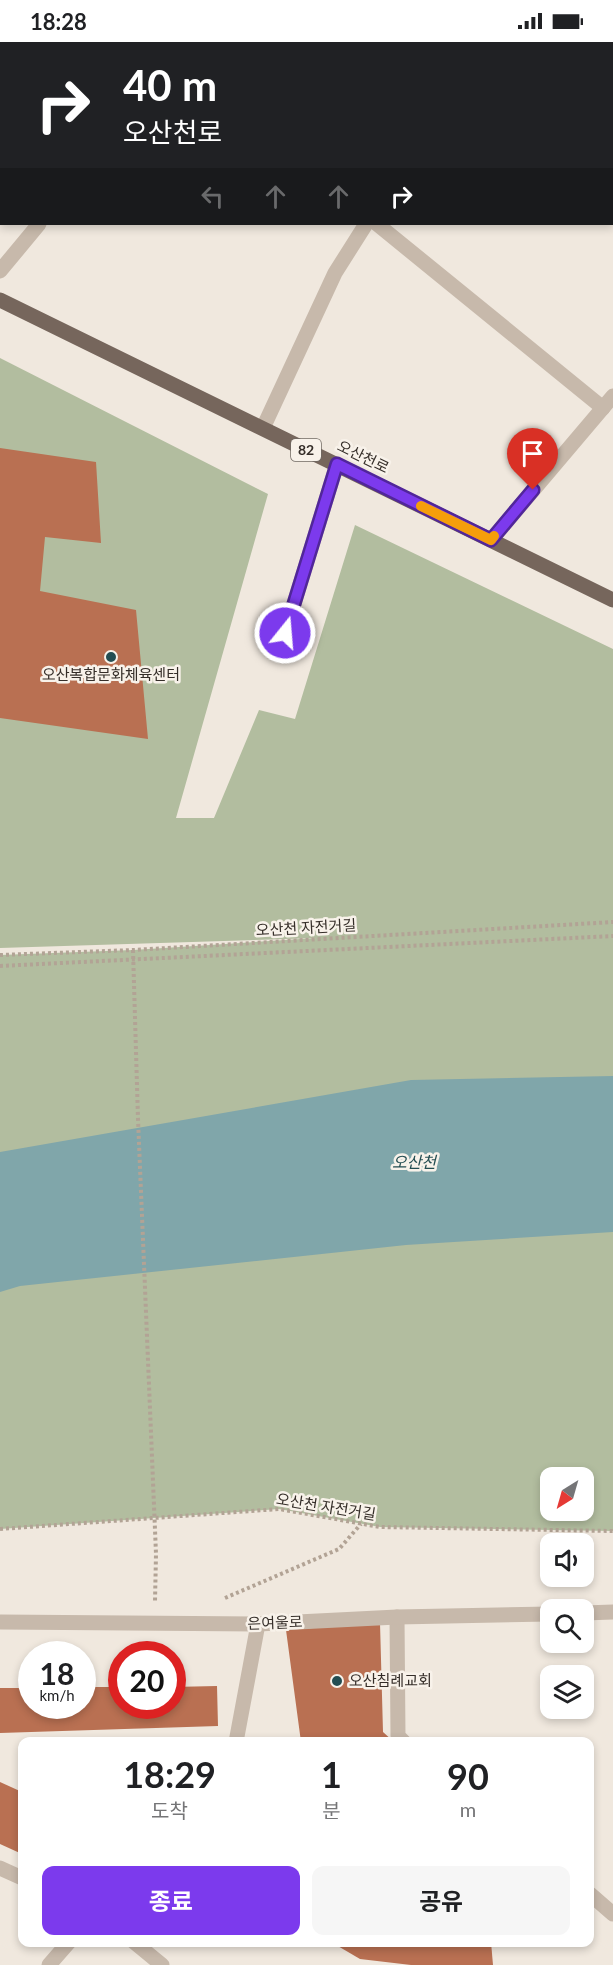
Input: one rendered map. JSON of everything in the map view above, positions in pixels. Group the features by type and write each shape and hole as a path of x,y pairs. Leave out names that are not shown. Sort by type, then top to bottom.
{"main road":[{"name":"오산천로","path":"0,300 613,600"}],"street":[{"path":"0,271 38,225"},
{"path":"263,428 335,273 365,225"},
{"path":"378,225 608,402 491,540"},
{"path":"285,633 337,464"},
{"path":"594,1613 613,1612"},
{"name":"은여울로","path":"0,1622 258,1624 397,1617 540,1614"},
{"path":"397,1617 399,1737"},
{"path":"237,1737 258,1624"},
{"path":"0,1868 18,1876"},
{"path":"594,1897 613,1914"},
{"path":"50,1965 65,1947"},
{"path":"140,1947 162,1965"}],"path":[{"name":"오산천 자전거길","path":"0,955 133,950 613,922"},
{"path":"0,966 613,936"},
{"path":"133,950 155,1518 154,1623"},
{"name":"오산천 자전거길","path":"0,1529 279,1509 380,1527 613,1531"},
{"path":"223,1599 339,1549 361,1524"}],"green space":[{"path":"0,358 268,494 176,818 214,818 259,710 295,719 355,525 613,649 613,1531 380,1527 279,1509 0,1529 0,955 133,950 316,938 0,948"}],"water":[{"name":"오산천","path":"613,1076 613,1232 406,1245 20,1286 0,1292 0,1152 411,1080"}],"building":[{"path":"0,448 96,462 101,543 45,537 40,591 136,610 148,739 0,718"},
{"name":"오산침례교회","path":"380,1623 383,1732 388,1737 300,1737 286,1630"},
{"path":"217,1686 218,1726 0,1733 0,1688 18,1688 18,1719 96,1719 96,1687 108,1687 108,1719 186,1719 186,1687"},
{"path":"0,1782 18,1790 18,1852 0,1844"},
{"path":"340,1947 491,1947 493,1965 411,1965 360,1959"}],"slow traffic":[{"path":"421,506 491,540 494,536"}],"place":[{"name":"오산복합문화체육센터","path":"111,657"},
{"name":"오산침례교회","path":"337,1681"}],"route":[{"path":"285,633 337,464 491,540 533,490"}]}
